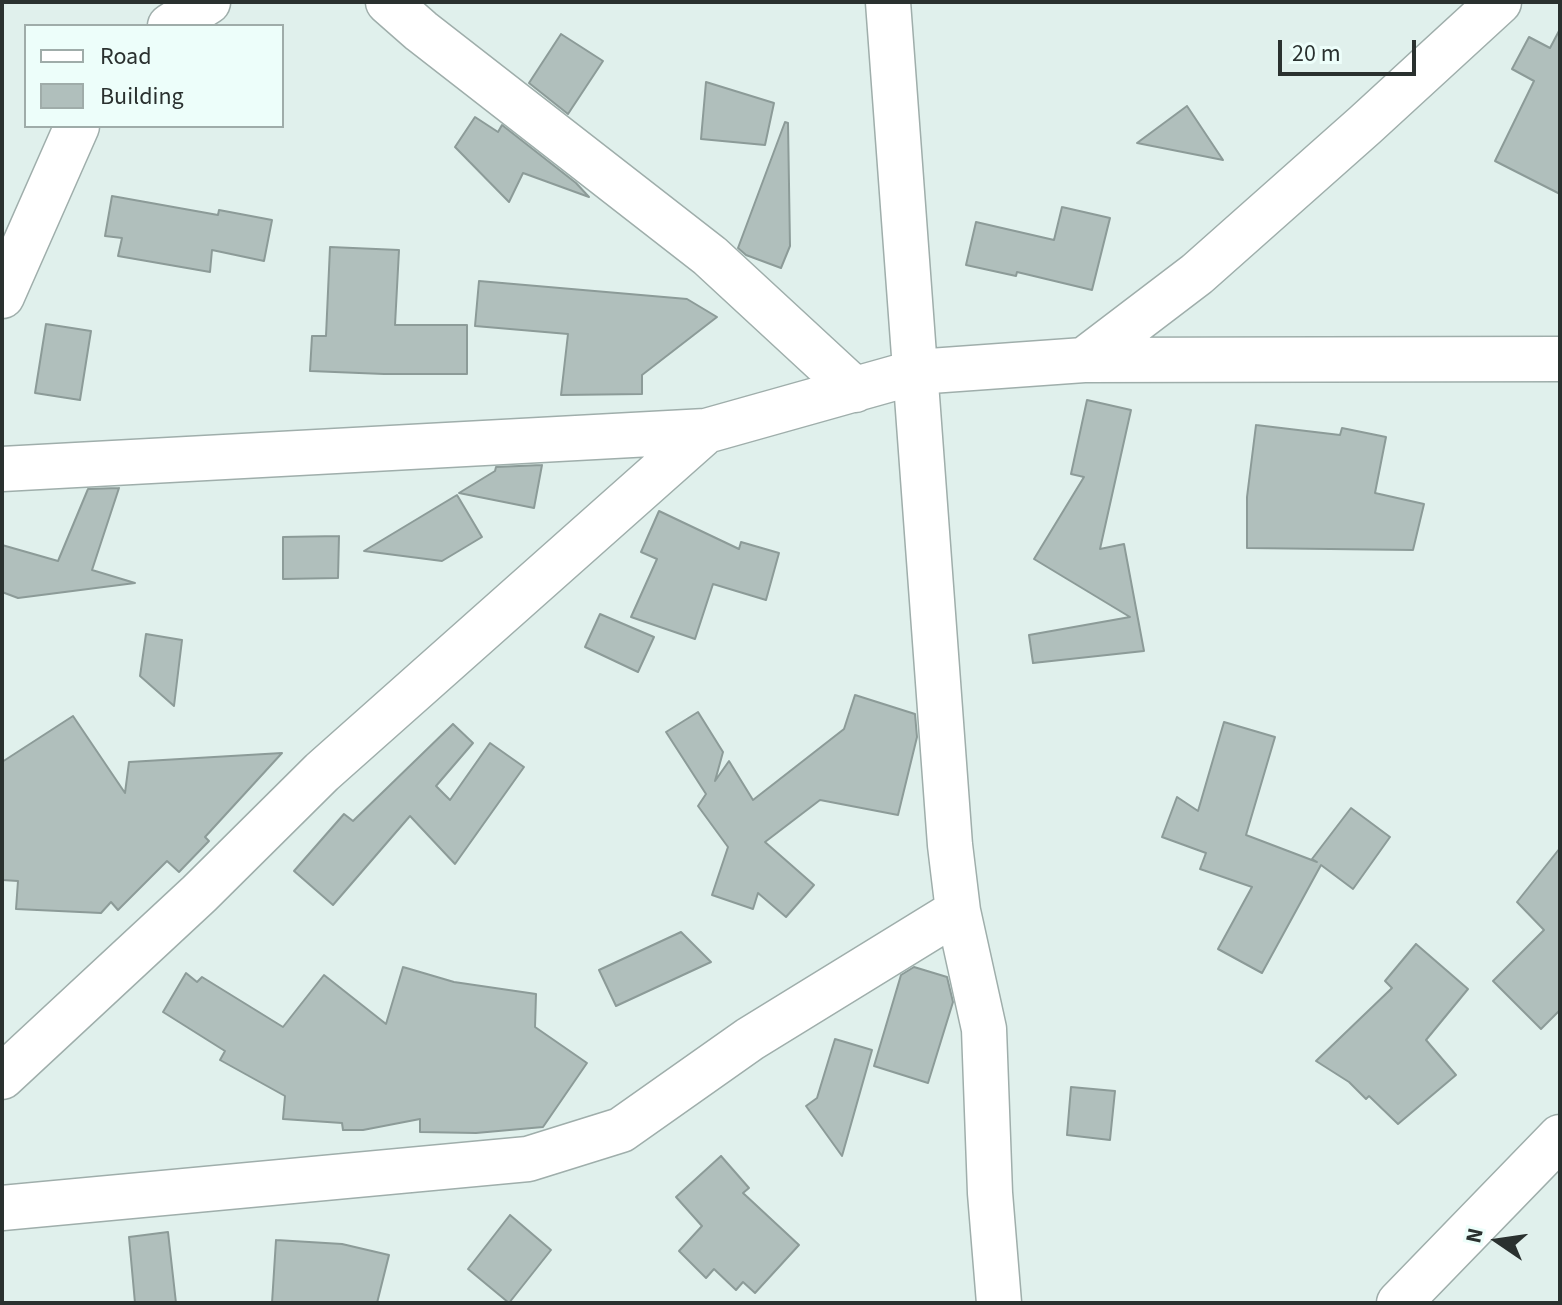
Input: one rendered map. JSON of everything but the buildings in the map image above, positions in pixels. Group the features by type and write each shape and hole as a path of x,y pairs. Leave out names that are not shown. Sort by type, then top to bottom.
{"street":[{"path":"173,24 208,2"},
{"path":"388,2 710,256 855,390"},
{"path":"888,2 950,845 958,911 984,1029 990,1193 999,1303"},
{"path":"1084,360 1197,274 1499,2"},
{"path":"2,296 76,128"},
{"path":"2,469 706,431 916,372 1084,360 1560,359"},
{"path":"2,1077 188,905 322,772 706,431"},
{"path":"2,1208 528,1159 621,1130 750,1039 958,911"},
{"path":"1399,1303 1560,1137"}]}
